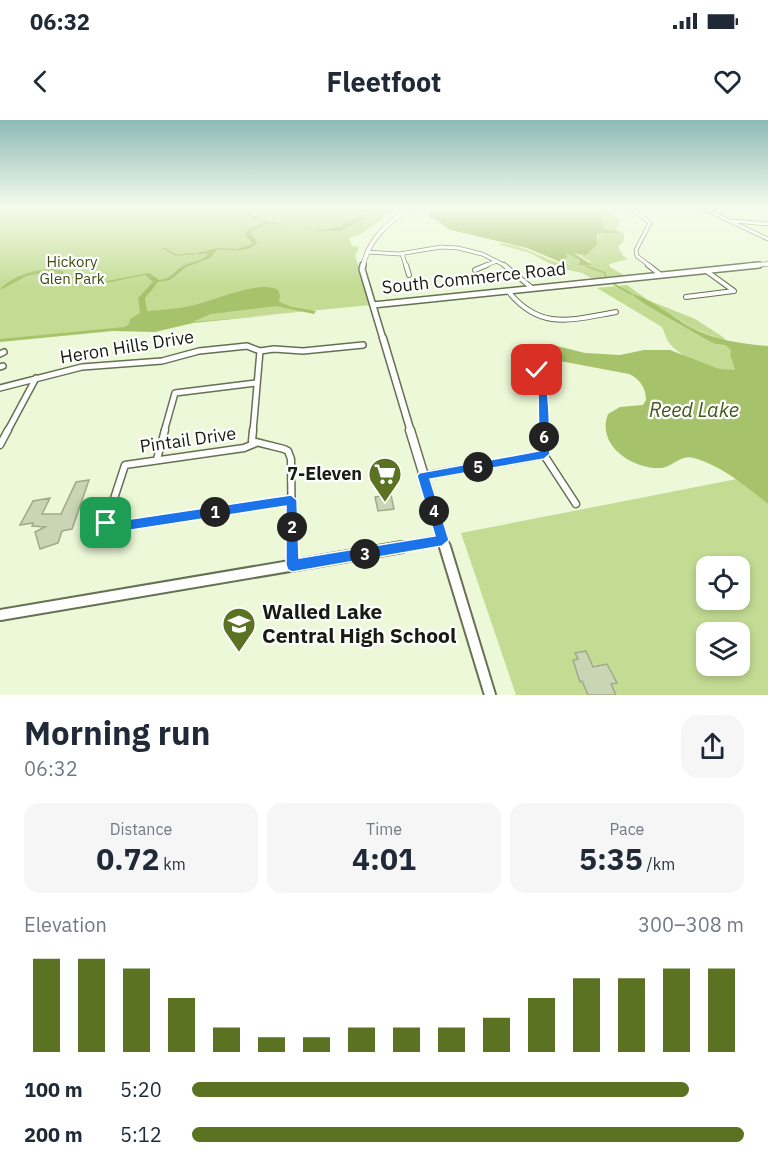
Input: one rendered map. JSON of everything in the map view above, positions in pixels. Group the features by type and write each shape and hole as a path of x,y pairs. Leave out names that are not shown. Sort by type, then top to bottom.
{"street":[{"path":"373,305 362,269 367,252 378,235"},
{"path":"644,235 636,250 637,256 661,275"},
{"path":"367,252 402,254 431,248 452,248 497,261 516,272 532,288"},
{"path":"402,254 408,275"},
{"path":"475,270 497,261"},
{"name":"South Commerce Road","path":"490,695 373,305 768,264"},
{"path":"686,297 734,291 705,270"},
{"path":"508,291 524,311 541,319 562,321 616,312"},
{"name":"Heron Hills Drive","path":"0,388 82,367 162,361 208,350 247,346 259,352 274,349 303,351 363,345"},
{"path":"259,352 252,441 267,447 280,446 288,451 292,565"},
{"path":"537,370 542,386 544,454 576,504"},
{"path":"0,445 36,378"},
{"path":"157,459 175,393 256,383"},
{"name":"Pintail Drive","path":"256,443 244,448 125,465 106,523 109,527 291,500"},
{"path":"423,476 544,454"},
{"path":"0,615 442,540"}],"green space":[{"name":"Hickory Glen Park","path":"0,235 359,235 349,238 352,246 359,247 355,256 371,305 0,341"},
{"path":"598,235 624,235 624,241 618,246 623,256 628,259 609,264 610,267 627,277 595,280 582,273 556,267 530,253 497,244 516,246 553,261 571,265 563,261 565,253 580,260 578,264 591,262 574,252 586,254 597,245"},
{"path":"627,285 648,300 695,319 723,337 726,341 692,328 656,305 631,295 691,331 729,348 735,370 709,367 691,360 670,344 662,327 597,288"},
{"path":"768,473 768,695 516,695 461,533"}],"water":[{"path":"252,235 257,243 244,250 217,250 210,258 186,267 170,280 158,282 145,298 147,311 185,307 247,289 270,287 278,290 279,302 316,311 314,314 276,306 211,314 192,322 285,314 193,323 155,332 113,331 0,342 0,339 125,327 129,324 130,319 140,313 138,298 153,282 145,275 106,283 68,278 49,272 27,276 0,290 20,276 38,270 56,269 63,271 66,276 107,281 149,273 163,280 183,266 203,259 208,254 193,254 218,248 237,249 250,245 252,242 246,236"},
{"path":"471,235 597,235 597,245 586,255 574,253 592,265 579,265 580,260 566,253 567,257 563,261 572,267 527,248"},
{"name":"Reed Lake","path":"632,294 648,300 690,327 709,335 738,343 768,346 768,504 733,477 694,458 680,459 669,466 660,468 649,467 628,460 612,445 607,436 608,414 620,407 643,405 646,396 642,384 629,374 560,361 553,352 553,345 585,353 620,355 644,350 670,350 719,369 735,370 730,355 731,350 724,345 711,342"}],"building":[{"path":"89,480 72,529 62,531 58,543 40,549 35,532 45,527 32,526 33,523 20,525 33,501 50,498 42,514 61,514 76,482"},
{"name":"7-Eleven","path":"391,495 394,509 378,511 375,497"},
{"path":"586,651 593,667 607,664 617,683 611,684 616,695 588,695 582,681 580,682 573,660 578,659 575,653"}],"waterway":[{"path":"163,248 176,255 193,254"},
{"path":"586,266 605,273 606,278"},
{"path":"612,283 631,294"}],"place":[{"name":"7-Eleven","path":"385,503"},
{"name":"Walled Lake Central High School","path":"239,653"}],"route":[{"path":"106,523 109,527 118,527 291,500 292,565 442,540 423,476 544,454 542,386 537,370"}]}
